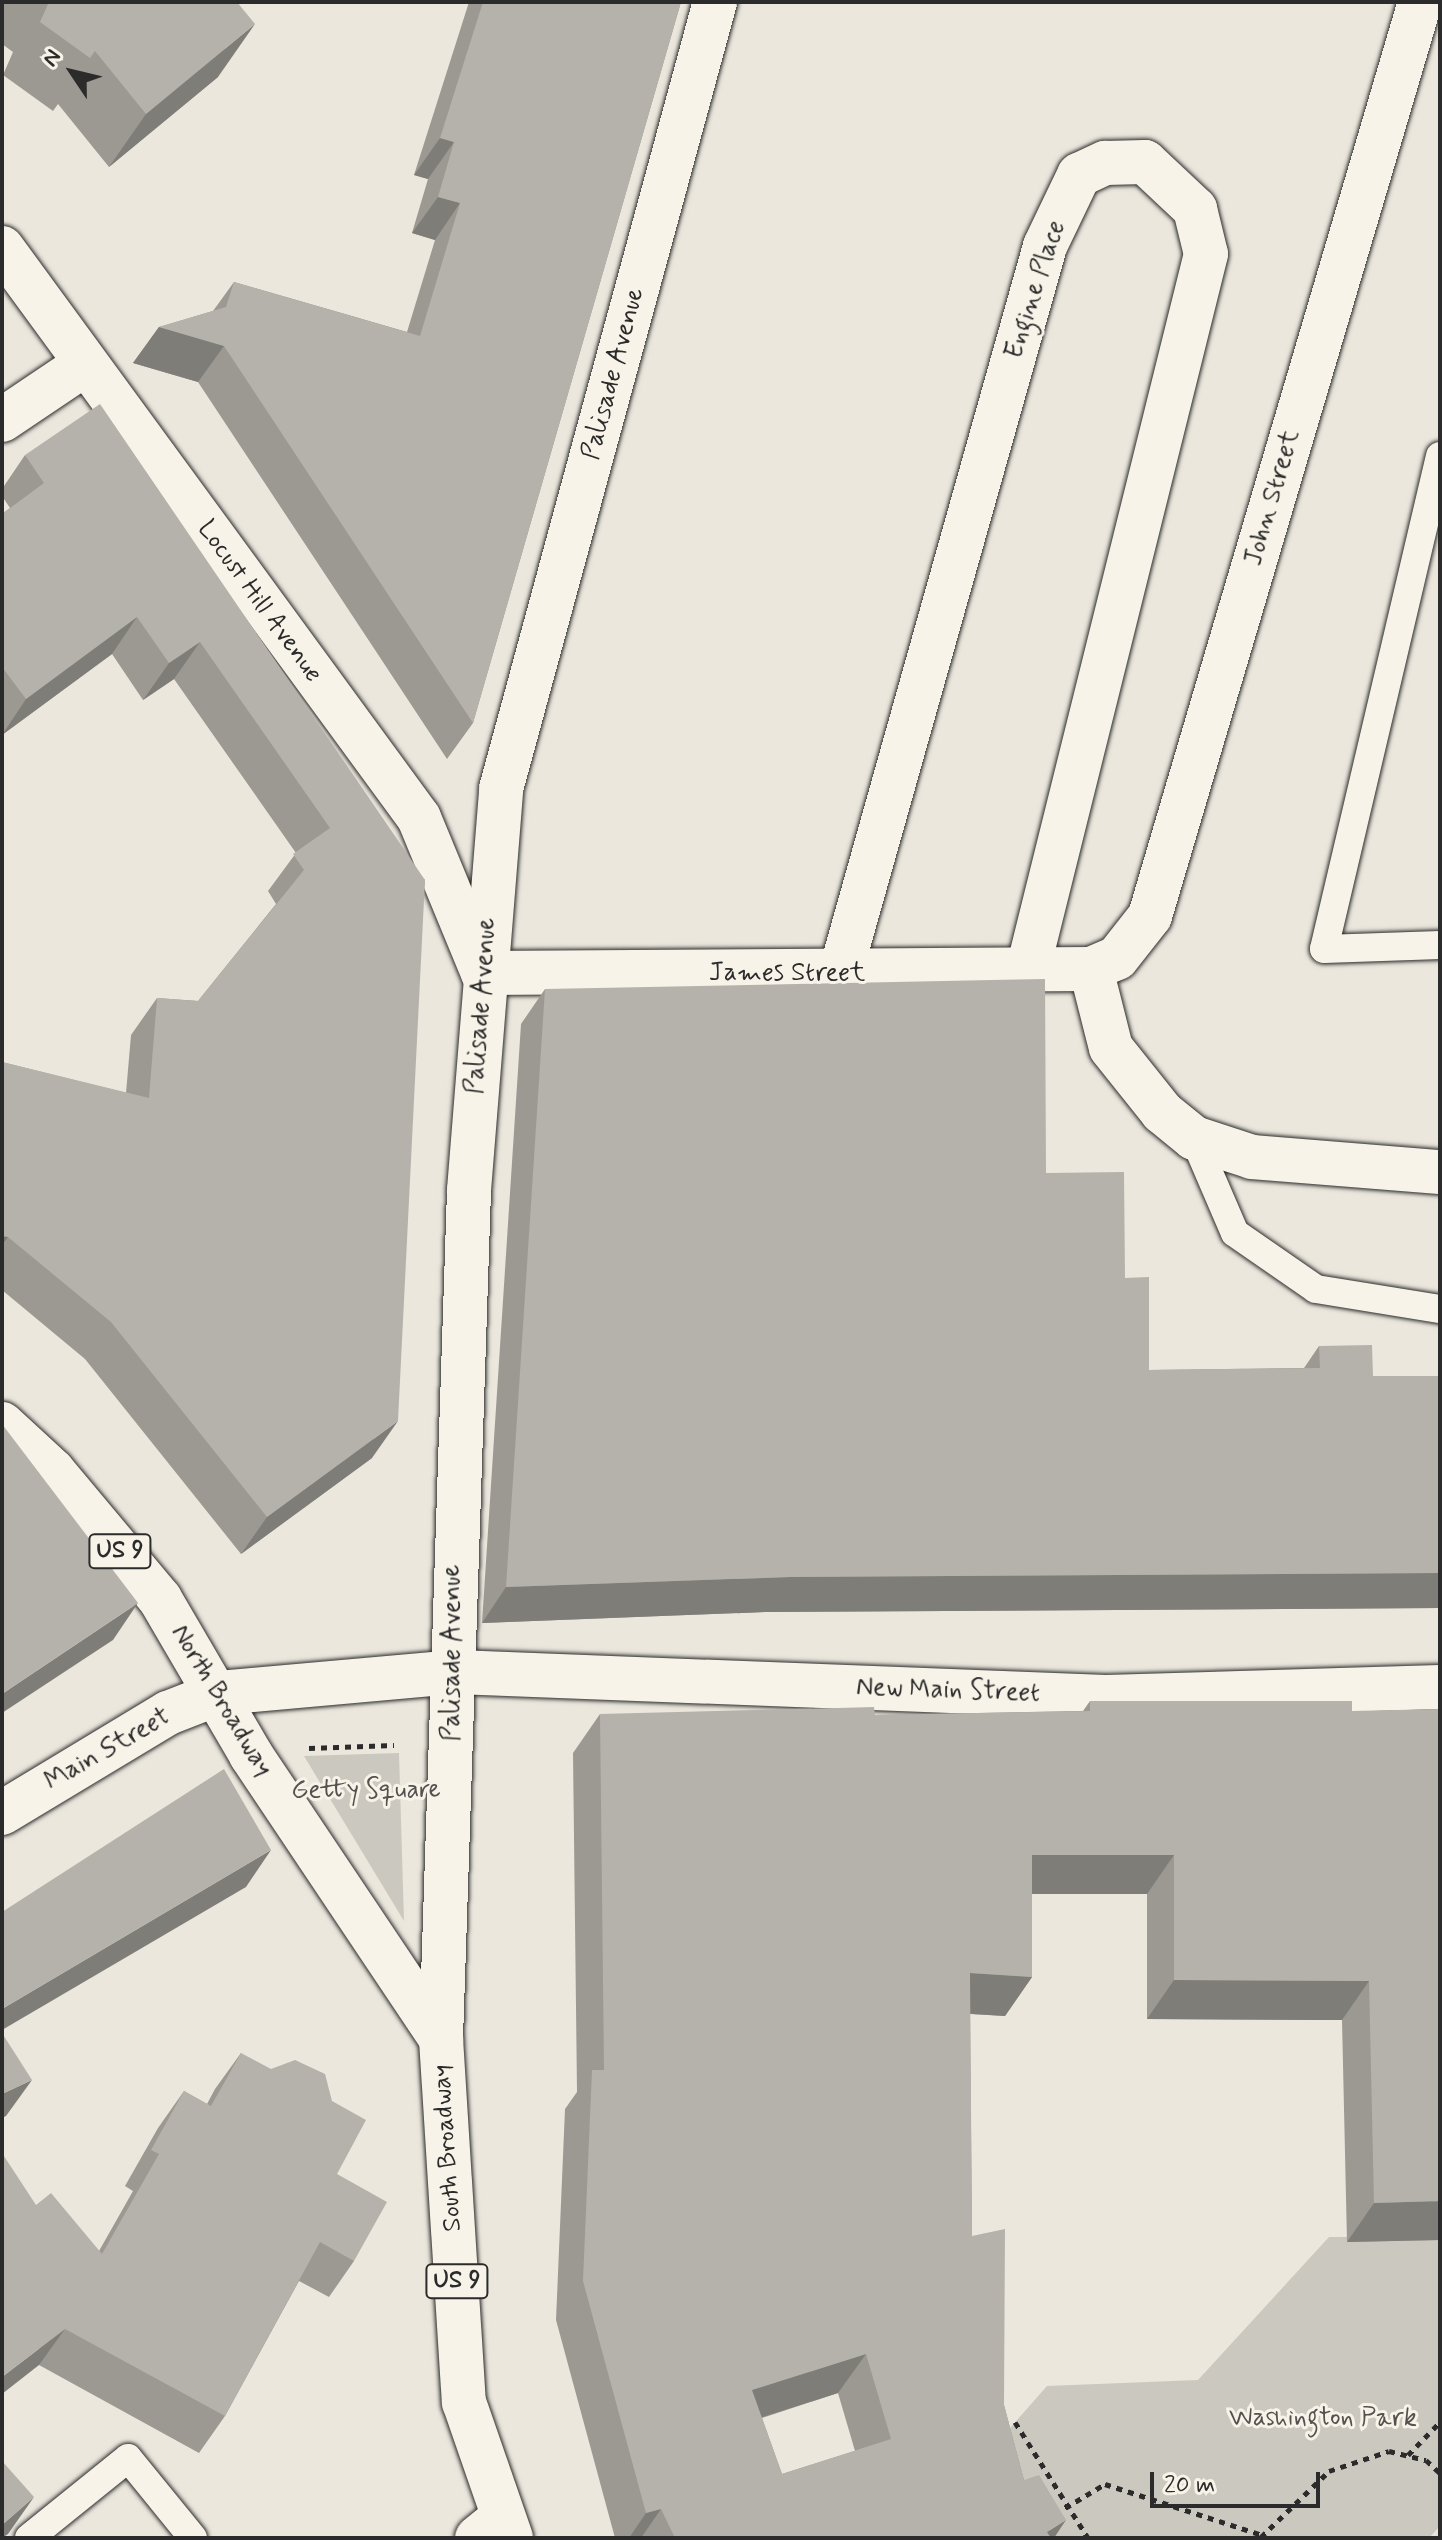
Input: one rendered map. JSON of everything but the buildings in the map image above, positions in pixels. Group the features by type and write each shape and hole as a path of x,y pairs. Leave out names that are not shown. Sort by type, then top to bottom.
{"street":[{"name":"Palisade Avenue","path":"441,2039 456,1672 454,1532 483,973 501,789 715,2"},
{"name":"John Street","path":"1091,969 1117,958 1150,916 1420,2"},
{"name":"Engine Place","path":"840,974 1045,246 1079,175 1105,163 1145,162 1195,209 1206,254 1027,973"},
{"name":"Locust Hill Avenue","path":"2,248 84,365 419,818 483,973"},
{"path":"2,420 84,365"},
{"name":"James Street","path":"483,973 1027,973 1091,969"},
{"path":"1091,969 1111,1048 1162,1112 1194,1138 1252,1157 1440,1172"},
{"name":"North Broadway","path":"2,1424 53,1471 160,1599 219,1693 251,1755 441,2039"},
{"name":"New Main Street","path":"456,1672 1106,1697 1440,1687"},
{"name":"Main Street","path":"2,1813 168,1713 219,1693 456,1672"},
{"name":"South Broadway","path":"441,2039 464,2402 496,2531"}],"lane":[{"path":"1440,456 1324,949 1440,945"},
{"path":"1194,1138 1235,1233 1316,1289 1440,1309"},
{"path":"29,2538 128,2458 193,2538"}],"path":[{"path":"300,1748 394,1745"},
{"path":"1015,2422 1072,2505 1088,2538"},
{"path":"1407,2456 1440,2422"},
{"path":"1047,2518 1105,2484 1262,2537 1329,2471 1389,2451 1407,2456 1440,2473"}],"green space":[{"name":"Getty Square","path":"399,1753 404,1921 304,1756"},
{"name":"Washington Park","path":"1329,2237 1440,2237 1440,2526 1429,2538 1027,2538 974,2469 1047,2386 1198,2380"}]}
